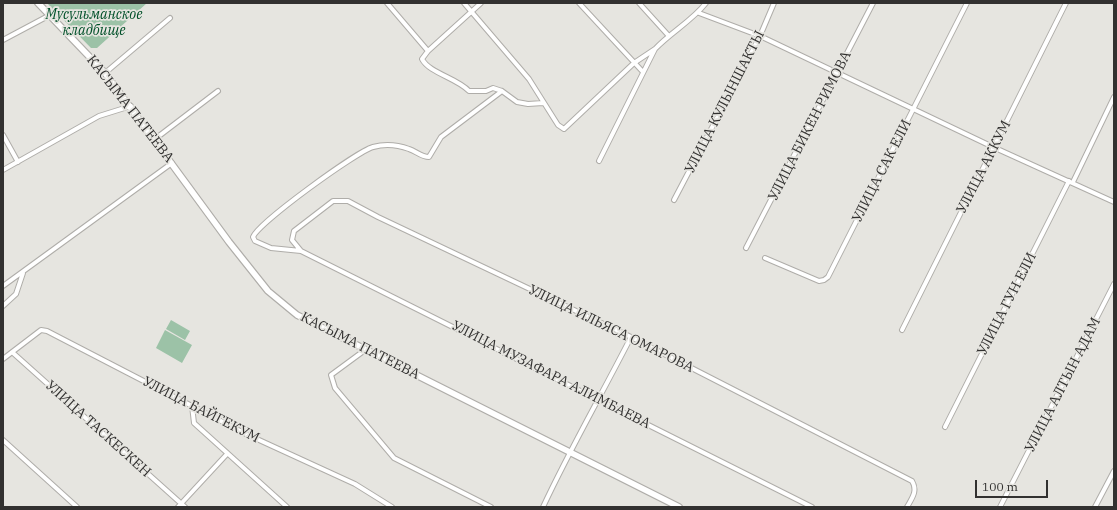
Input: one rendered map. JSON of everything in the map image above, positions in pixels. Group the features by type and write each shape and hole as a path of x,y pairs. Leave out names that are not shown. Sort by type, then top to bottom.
{"main road":[{"name":"КАСЫМА ПАТЕЕВА","path":"38,3 105,72 229,242 268,291 297,315 679,507"}],"street":[{"path":"387,3 428,51"},
{"path":"464,3 529,79 558,125 564,128 634,63 655,48 668,35 699,13 706,3"},
{"path":"481,3 428,51 422,59 425,66 462,83 469,91 486,91 493,88 502,90 517,102 528,104 543,103"},
{"path":"579,3 643,72"},
{"path":"639,3 668,35"},
{"name":"УЛИЦА КУЛЫНШАКТЫ","path":"674,200 760,36 774,3"},
{"name":"УЛИЦА БИКЕН РИМОВА","path":"746,248 873,3"},
{"name":"УЛИЦА САК ЕЛИ","path":"765,258 819,281 828,277 967,3"},
{"name":"УЛИЦА АККУМ","path":"902,330 1066,3"},
{"path":"699,13 760,36 913,110 1114,202"},
{"path":"3,40 50,15"},
{"path":"105,72 170,18"},
{"path":"599,161 655,48"},
{"path":"155,139 218,90"},
{"path":"301,251 271,248 255,241 253,237 260,228 301,195 361,153 373,147 393,145 410,149 429,157 441,137 502,90"},
{"name":"УЛИЦА ГУН ЕЛИ","path":"945,427 1114,97"},
{"path":"3,170 99,116 131,106"},
{"path":"3,135 18,162"},
{"path":"3,286 23,273 172,163"},
{"name":"УЛИЦА ИЛЬЯСА ОМАРОВА","path":"292,240 294,231 310,221 322,208 333,201 348,201 378,217 630,337 912,481 915,486 915,491 907,507"},
{"name":"УЛИЦА МУЗАФАРА АЛИМБАЕВА","path":"292,240 301,251 600,399 812,507"},
{"path":"3,306 16,294 23,273"},
{"name":"УЛИЦА АЛТЫН АДАМ","path":"1000,507 1114,284"},
{"name":"УЛИЦА БАЙГЕКУМ","path":"3,359 42,330 47,331 246,434 355,484 392,507"},
{"path":"543,507 570,451 600,399 630,337"},
{"path":"364,350 331,375 335,388 394,458 491,507"},
{"name":"УЛИЦА ТАСКЕСКЕН","path":"12,352 181,506"},
{"path":"192,406 194,423 287,507"},
{"path":"3,440 77,507"},
{"path":"181,506 227,454"},
{"path":"1095,507 1114,471"}],"green space":[{"name":"Мусульманское кладбище","path":"47,3 147,3 97,48 91,48"},
{"path":"171,320 190,331 185,340 166,329"},
{"path":"165,330 192,345 182,363 156,348"}]}
